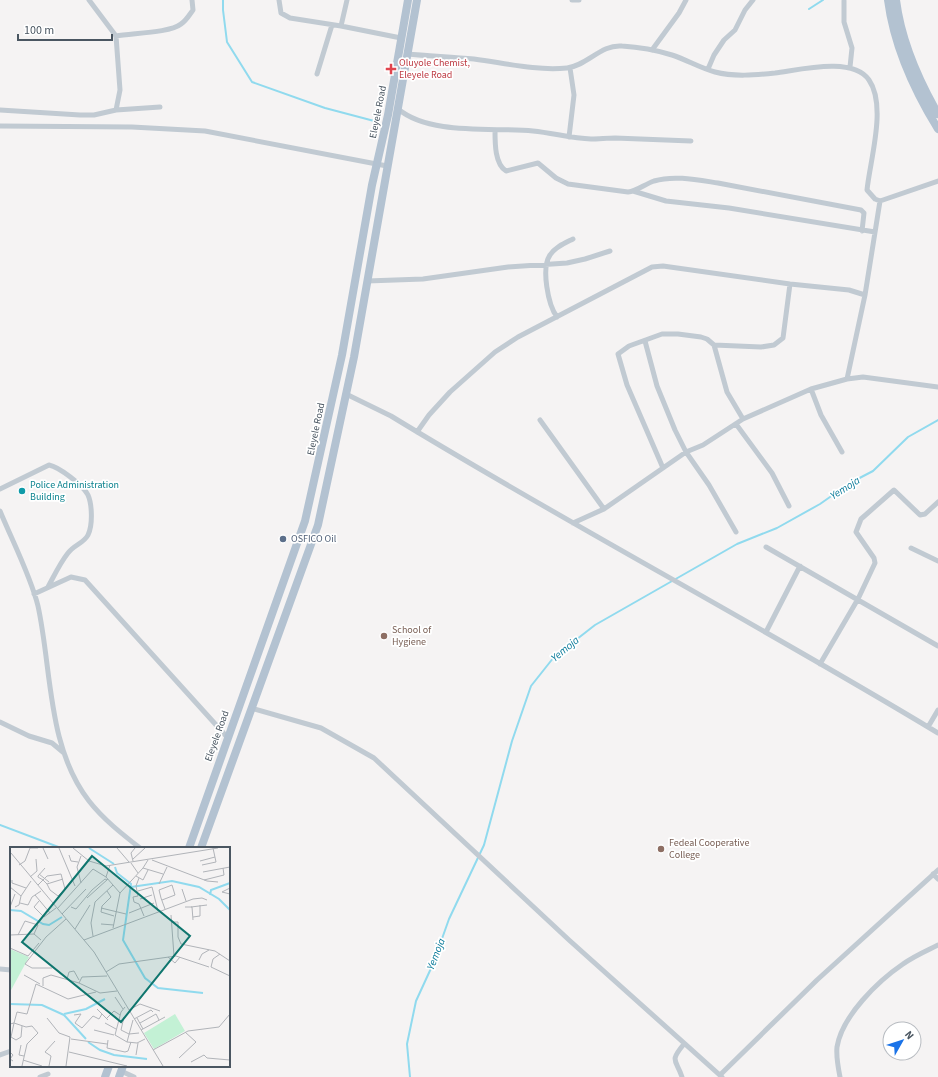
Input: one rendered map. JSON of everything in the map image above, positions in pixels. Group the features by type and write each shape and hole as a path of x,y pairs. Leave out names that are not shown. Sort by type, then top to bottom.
{"main road":[{"name":"Eleyele Road","path":"188,847 305,521 342,355 372,185 388,115 400,38 408,0"},
{"name":"Eleyele Road","path":"200,847 318,525 368,281 417,0"},
{"path":"888,0 906,67 920,99 938,129"},
{"path":"896,0 907,44 925,90 938,114"},
{"path":"305,521 318,525"},
{"path":"105,1077 110,1067"}],"street":[{"path":"89,0 116,36 120,90 116,110"},
{"path":"116,36 157,31 179,26 193,10 192,0"},
{"path":"280,0 279,9 284,16 400,38"},
{"path":"341,26 347,0"},
{"path":"572,0 579,0"},
{"path":"652,50 679,13 686,0"},
{"path":"708,69 721,44 735,30 745,10 753,0"},
{"path":"844,1 844,22 852,48 850,67"},
{"path":"317,74 332,25"},
{"path":"407,54 472,59 525,67 570,68 614,46 652,50 708,69 732,75 757,75 820,67 850,67 862,73 869,80 874,90 877,110 876,129 867,190 875,199 880,201 938,181"},
{"path":"569,137 574,95 570,68"},
{"path":"0,110 94,115 116,110 160,108"},
{"path":"397,113 417,121 463,128 534,132 569,137 691,141"},
{"path":"0,126 144,127 205,131 388,166"},
{"path":"495,131 495,145 499,162 506,171 538,164 556,178 568,184 633,192 666,201 729,208 875,232"},
{"path":"633,192 644,184 667,179 718,183 861,210 864,213 862,231"},
{"path":"847,379 865,295 880,201"},
{"path":"557,317 551,308 547,296 547,263 549,255 573,239"},
{"path":"368,281 422,278 547,263 567,263 610,251"},
{"path":"417,432 429,415 450,392 495,352 518,337 652,266 663,266 790,284 849,290 865,295"},
{"path":"714,346 761,347 774,345 780,342 783,338 790,284"},
{"path":"663,468 627,385 618,354 629,346 662,334 701,336 707,339 714,346 727,392 743,419"},
{"path":"645,341 656,386 686,452 709,485 736,532"},
{"path":"573,522 604,509 686,452 703,445 743,419 811,390 847,379 863,377 938,387"},
{"path":"811,390 821,415 842,452"},
{"path":"346,394 391,416 938,733"},
{"path":"540,420 604,509"},
{"path":"736,424 772,473 789,506"},
{"path":"0,489 49,465 56,466 82,487 88,494 91,525 89,534 83,542 74,546 67,554 48,588"},
{"path":"820,664 858,599 875,563 874,558 856,532 861,518 894,490 920,515 925,514 938,502"},
{"path":"0,511 34,594 44,636 55,717 65,754 76,782 89,802 112,825 139,847"},
{"path":"766,546 938,646"},
{"path":"911,548 938,560"},
{"path":"766,632 800,566"},
{"path":"34,594 71,576 85,580 227,738"},
{"path":"251,708 321,728 362,750 384,766 471,849 721,1076 817,980 938,870"},
{"path":"928,727 938,710"},
{"path":"0,722 29,736 52,743 65,754"},
{"path":"933,874 938,879"},
{"path":"840,1077 837,1048 841,1034 851,1014 897,968 938,945"},
{"path":"682,1077 674,1063 676,1054 684,1044"},
{"path":"0,1055 10,1051"},
{"path":"121,1071 134,1077"},
{"path":"40,1077 48,1074"}],"waterway":[{"path":"223,0 227,42 252,82 325,108 378,122"},
{"path":"809,9 823,0"},
{"name":"Yemoja","path":"410,1077 407,1044 416,1001 433,964 449,919 484,845 512,741 531,686 554,657 595,625 737,544 777,528 820,504 850,483 873,471 908,437 938,420"},
{"path":"0,825 58,847"}],"place":[{"name":"Oluyole Chemist, Eleyele Road","path":"391,69"},
{"name":"Police Administration Building","path":"22,491"},
{"name":"OSFICO Oil","path":"283,539"},
{"name":"School of Hygiene","path":"384,636"},
{"name":"Fedeal Cooperative College","path":"661,849"}]}
